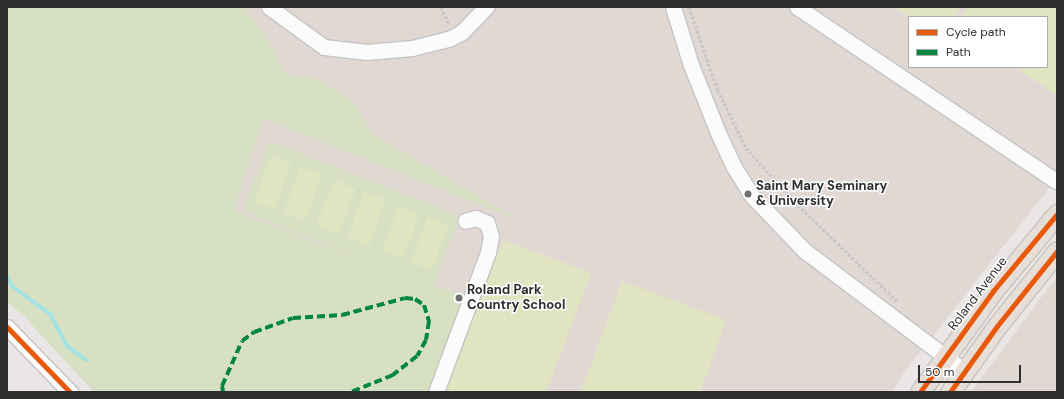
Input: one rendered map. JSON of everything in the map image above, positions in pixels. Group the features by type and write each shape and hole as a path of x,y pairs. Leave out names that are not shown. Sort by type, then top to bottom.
{"main road":[{"name":"Roland Avenue","path":"920,392 944,356 1016,262 1057,214"},
{"path":"950,392 964,371 1057,251"}],"street":[{"path":"269,7 324,47 367,52 412,48 449,39 462,32 486,7"},
{"path":"673,7 691,65 718,136 734,167 753,197 806,251 964,371"},
{"path":"797,7 1057,182"},
{"path":"436,392 488,252 492,236 487,223 476,218 465,221"},
{"path":"7,327 70,392"}],"path":[{"path":"441,7 452,30"},
{"path":"690,7 718,90 746,148 792,200 898,302"}],"shaded area":[{"name":"Saint Mary Seminary & University","path":"7,7 1057,7 1057,178 903,374 892,392 94,392 23,315 7,301"},
{"path":"1057,278 1057,392 971,392 1048,288"}],"green space":[{"path":"7,7 244,7 266,37 287,75 318,79 353,102 374,135 521,221 264,119 234,211 395,272 242,211 270,141 460,216 433,286 466,295 432,389 428,392 94,392 23,315 7,302"},
{"path":"894,7 961,7 956,16 908,16"},
{"path":"967,7 1057,7 1057,95 1016,68 1048,68 1048,16 961,16"},
{"path":"271,156 292,164 274,209 254,201"},
{"path":"300,167 322,175 305,220 284,212"},
{"path":"335,180 356,189 337,234 316,225"},
{"path":"364,192 386,200 369,245 348,237"},
{"path":"399,206 420,214 402,259 382,251"},
{"path":"428,217 449,225 431,270 411,262"},
{"path":"503,240 591,273 546,392 445,392"},
{"path":"622,281 726,320 700,392 581,392"}],"waterway":[{"path":"7,277 13,287 50,314 67,346 86,360"}],"marked path":[{"path":"223,392 222,386 242,341 254,332 293,318 342,315 405,298 415,299 424,305 429,321 426,340 417,356 393,375 351,392"}],"cycle path":[{"path":"920,392 993,291 1057,214"},
{"path":"950,392 997,326 1057,251"},
{"path":"7,327 70,392"}],"place":[{"name":"Saint Mary Seminary & University","path":"748,194"},
{"name":"Roland Park Country School","path":"459,298"}]}
